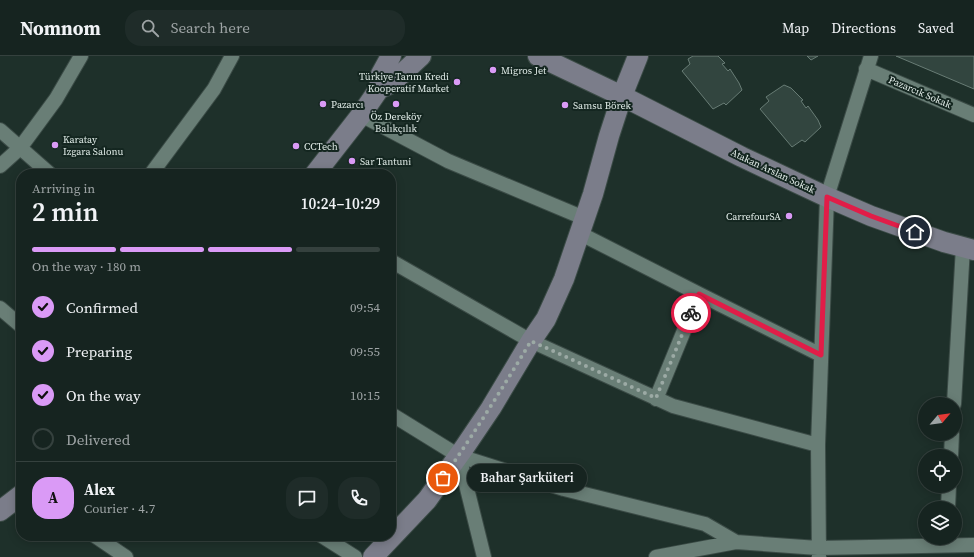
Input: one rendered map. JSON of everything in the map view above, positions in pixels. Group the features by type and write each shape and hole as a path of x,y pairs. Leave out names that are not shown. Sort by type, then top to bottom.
{"street":[{"path":"0,166 20,148 56,99 81,56"},
{"path":"155,169 214,89 232,56"},
{"path":"319,169 361,115 379,89 381,74 391,56"},
{"path":"379,89 392,83 421,56"},
{"name":"Atakan Arslan Sokak","path":"538,56 622,96 742,157 827,197 871,216 968,249"},
{"path":"396,533 427,500 491,408 531,341 546,320 564,279 593,194 622,96 638,56"},
{"path":"818,553 818,445 827,197 868,62"},
{"name":"Pazarcık Sokak","path":"868,62 974,115"},
{"path":"361,115 448,161 582,226 699,294 821,355"},
{"path":"0,130 44,169"},
{"path":"955,397 968,249"},
{"path":"396,264 531,341 673,406 818,445"},
{"path":"656,398 699,294"},
{"path":"0,308 16,322"},
{"path":"396,417 458,456 564,489 705,524 736,542"},
{"path":"458,456 484,557"},
{"path":"0,511 16,499"},
{"path":"102,541 126,557"},
{"path":"330,541 355,557"},
{"path":"373,557 388,541"},
{"path":"656,557 736,542 818,553 974,545"}],"building":[{"path":"693,56 718,56 725,63 722,64 728,71 730,69 742,90 726,105 724,103 713,109 682,71 690,64 688,59"},
{"path":"807,56 818,56 811,60"},
{"path":"896,56 974,56 974,89"},
{"path":"784,85 791,88 803,100 801,101 806,108 808,106 821,127 805,142 802,140 792,147 760,109 769,101 766,97"}],"way so far":[{"path":"443,478 491,408 531,341 656,398 691,313"}],"place":[{"name":"Migros Jet","path":"493,70"},
{"name":"Türkiye Tarım Kredi Kooperatif Market","path":"457,82"},
{"name":"Pazarcı","path":"323,104"},
{"name":"Öz Dereköy Balıkçılık","path":"396,104"},
{"name":"Samsu Börek","path":"565,105"},
{"name":"Karatay Izgara Salonu","path":"55,145"},
{"name":"CCTech","path":"296,146"},
{"name":"Sar Tantuni","path":"352,161"},
{"name":"CarrefourSA","path":"789,216"},
{"name":"Bahar Şarküteri","path":"443,478"}],"route":[{"path":"691,313 699,294 821,355 827,197 871,216 915,232"}]}
